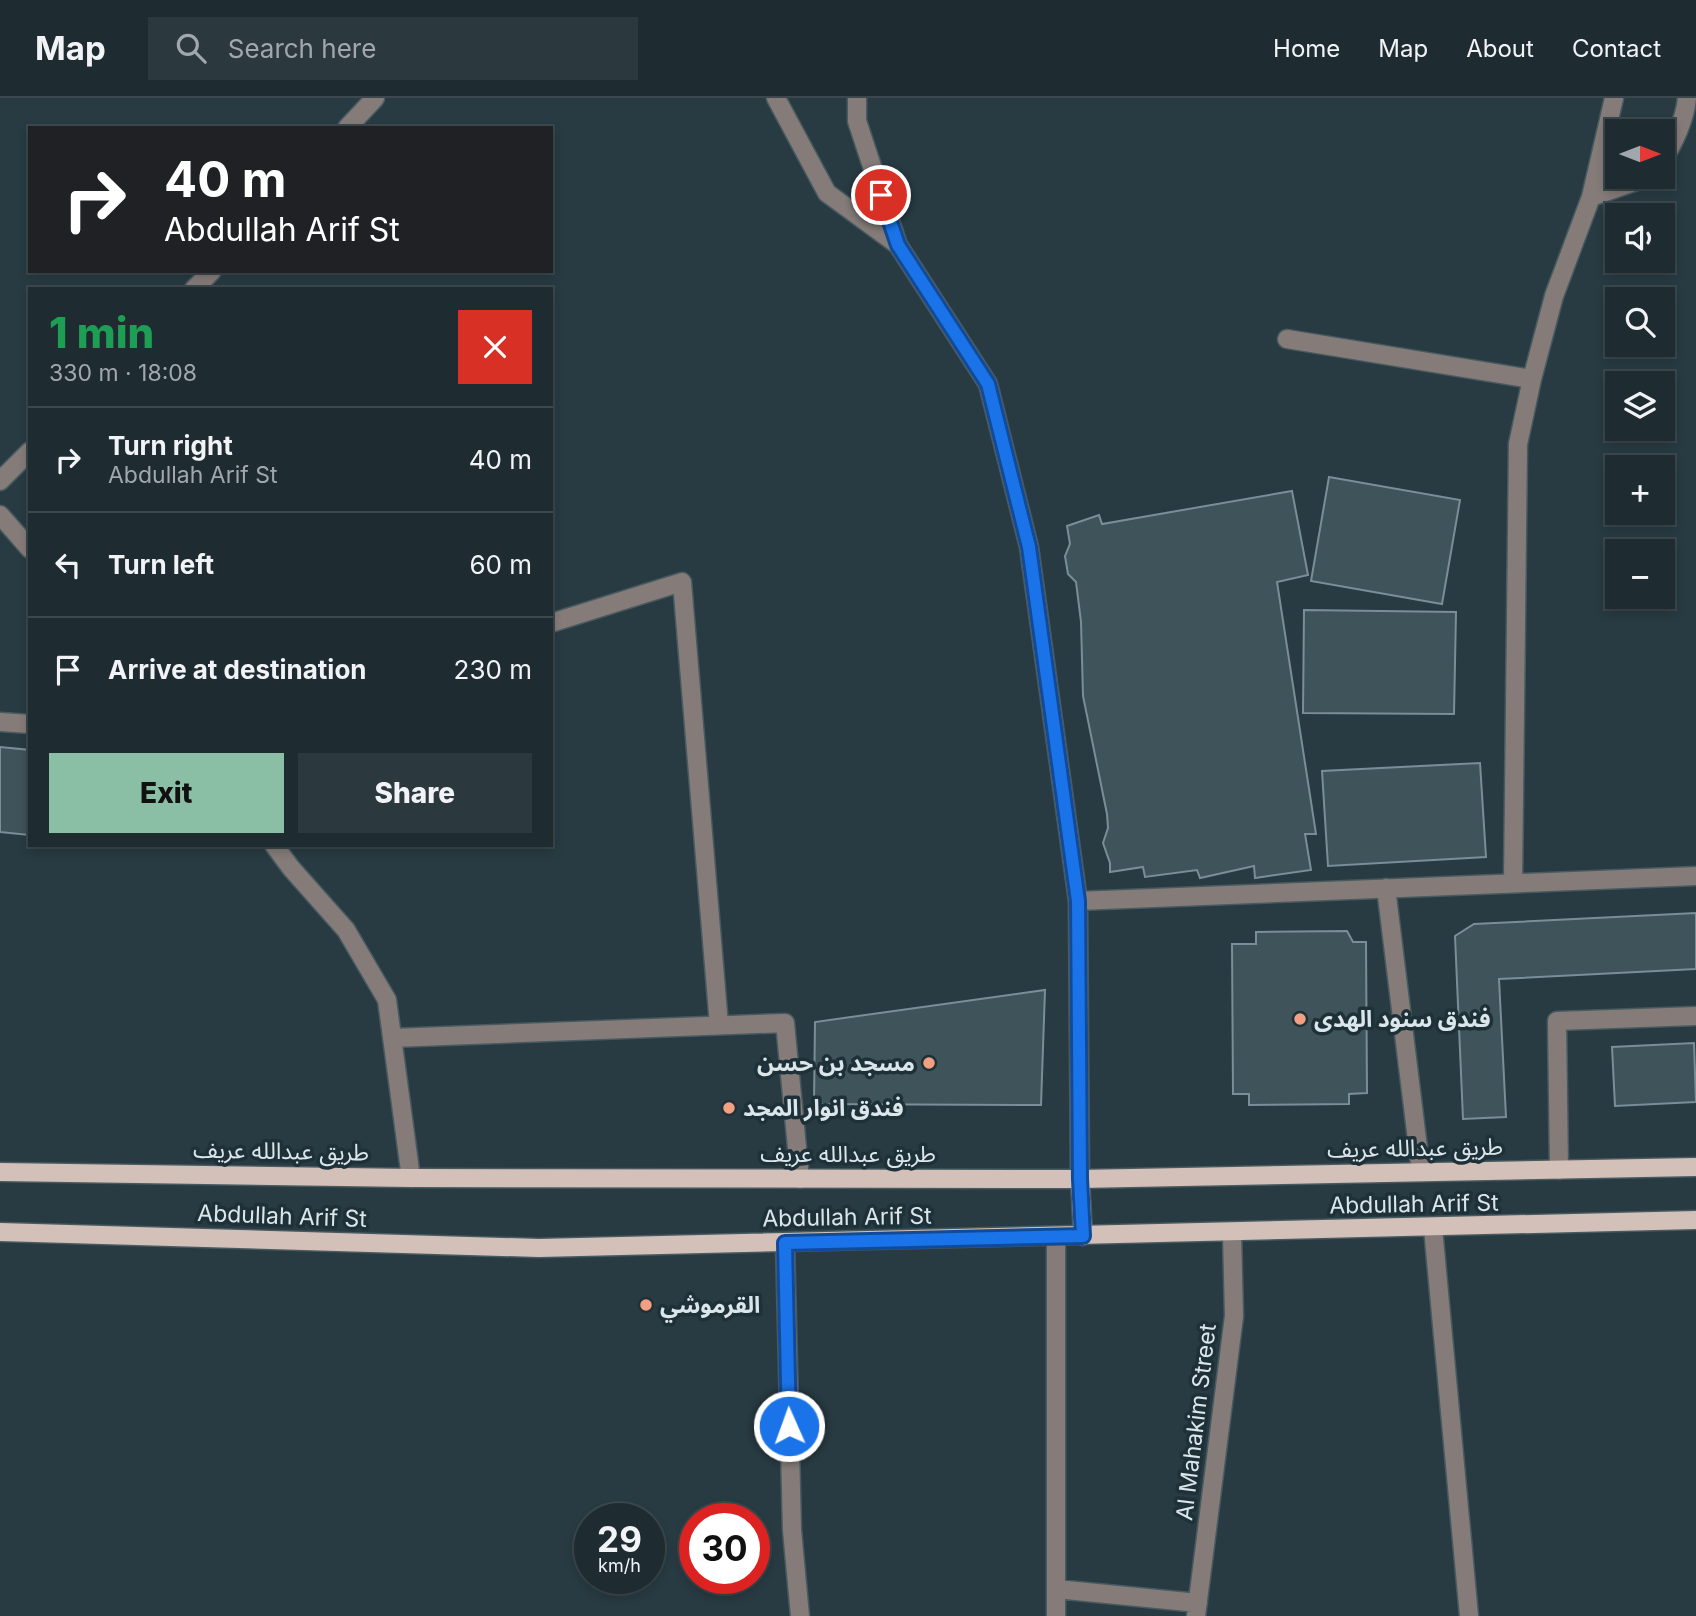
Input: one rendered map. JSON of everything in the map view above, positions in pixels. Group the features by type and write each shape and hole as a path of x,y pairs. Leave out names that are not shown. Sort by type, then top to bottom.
{"main road":[{"name":"طريق عبدالله عريف","path":"0,1172 411,1178 1080,1179 1696,1167"},
{"path":"1080,1179 1083,1236"},
{"name":"Abdullah Arif St","path":"0,1232 539,1248 1696,1220"}],"street":[{"path":"776,98 827,193 898,245"},
{"path":"857,98 857,121 898,245 988,384 1029,547 1078,901 1080,1179"},
{"path":"1513,883 1518,444 1554,296 1591,197 1614,98"},
{"path":"1675,136 1689,100"},
{"path":"348,126 366,101"},
{"path":"1591,197 1614,189"},
{"path":"196,287 210,273"},
{"path":"1287,339 1532,379"},
{"path":"0,481 28,453"},
{"path":"0,515 28,548"},
{"path":"553,622 682,582 719,1025"},
{"path":"0,722 28,724"},
{"path":"275,847 346,930 387,1000 411,1178"},
{"path":"1078,901 1696,876"},
{"path":"1386,888 1421,1172"},
{"path":"1559,1170 1557,1021 1696,1016"},
{"path":"392,1038 785,1023 800,1179"},
{"path":"1433,1228 1469,1616"},
{"name":"Al Mahakim Street","path":"1197,1609 1234,1316 1232,1233"},
{"path":"1056,1236 1056,1616"},
{"path":"785,1243 792,1530 800,1616"},
{"path":"1056,1590 1197,1609"}],"building":[{"path":"1329,477 1460,500 1442,604 1311,581"},
{"path":"1292,491 1308,575 1277,582 1316,834 1305,834 1311,870 1255,878 1254,866 1200,878 1197,870 1145,877 1143,867 1110,872 1110,863 1103,843 1108,828 1107,814 1083,696 1081,622 1076,582 1068,574 1065,556 1070,544 1067,526 1099,515 1102,524"},
{"path":"1304,610 1456,612 1454,714 1303,713"},
{"path":"0,747 28,750 28,835 0,832"},
{"path":"1480,763 1486,857 1328,866 1322,771"},
{"path":"1696,913 1696,969 1499,979 1506,1117 1463,1119 1455,936 1474,924"},
{"name":"فندق سنود الهدى","path":"1347,931 1353,942 1366,942 1367,1093 1349,1094 1349,1104 1249,1105 1249,1094 1233,1094 1232,944 1256,944 1256,932"},
{"name":"مسجد بن حسن","path":"1045,990 1041,1105 814,1104 815,1022"},
{"path":"1694,1043 1696,1102 1615,1106 1612,1047"}],"place":[{"name":"فندق سنود الهدى","path":"1300,1019"},
{"name":"مسجد بن حسن","path":"929,1063"},
{"name":"فندق انوار المجد","path":"729,1108"},
{"name":"القرموشي","path":"646,1305"}],"route":[{"path":"789,1426 785,1243 1083,1236 1080,1179 1078,901 1029,547 988,384 898,245 881,195"}]}
